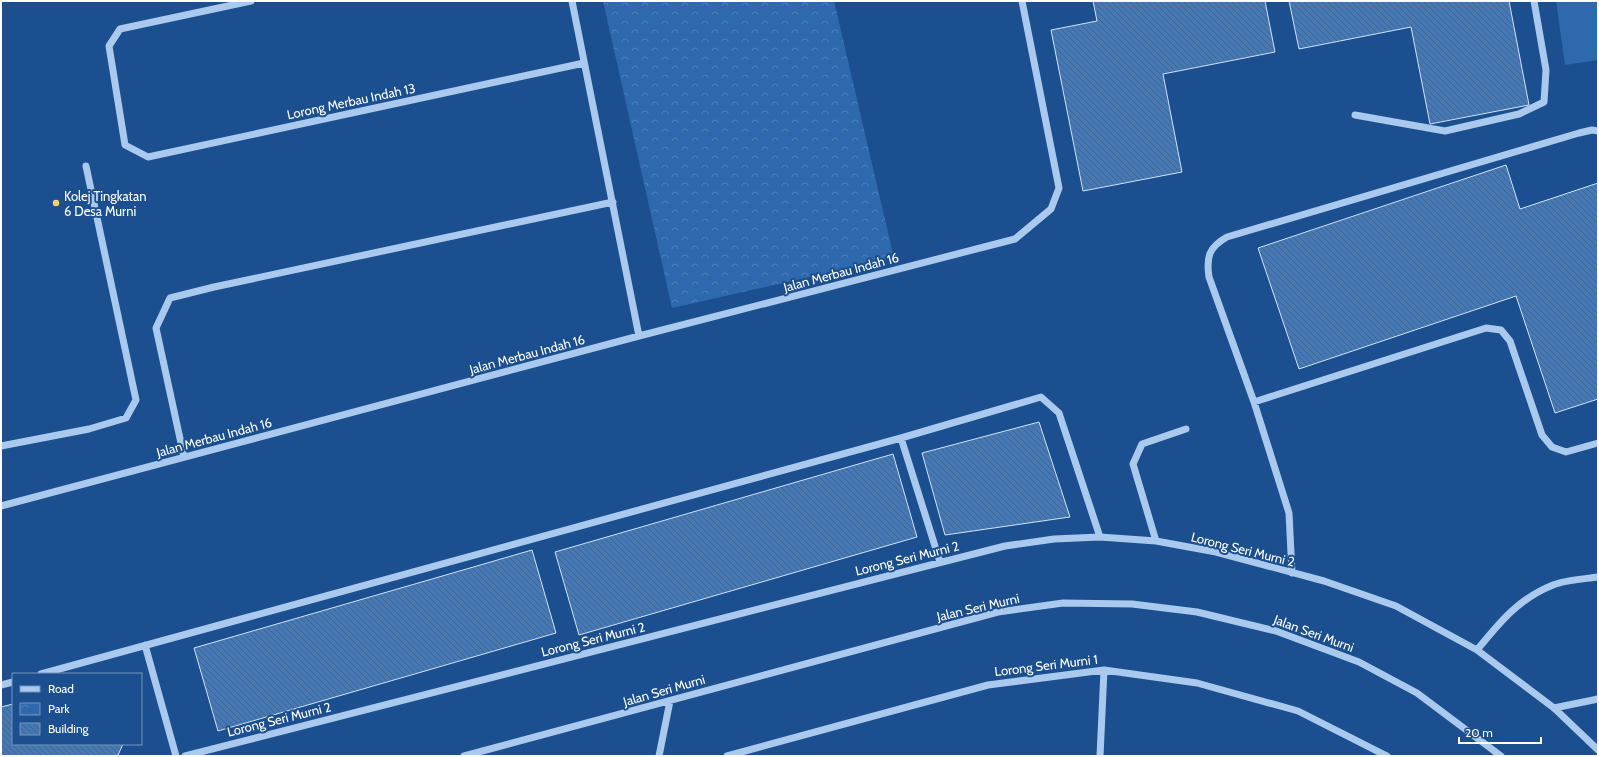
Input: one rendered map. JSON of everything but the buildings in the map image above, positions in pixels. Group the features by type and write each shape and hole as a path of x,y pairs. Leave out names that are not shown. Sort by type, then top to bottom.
{"street":[{"name":"Lorong Merbau Indah 13","path":"251,1 120,29 109,46 125,145 148,157 584,63"},
{"path":"572,1 639,336"},
{"name":"Jalan Merbau Indah 16","path":"1,506 639,336 1015,239 1051,209 1060,188 1022,1"},
{"path":"1355,115 1445,131 1519,114 1544,102 1546,70 1534,1"},
{"path":"1292,573 1289,513 1254,402 1209,277 1207,263 1210,251 1217,242 1227,237 1592,130 1598,131"},
{"path":"1,446 89,429 126,418 136,400 86,166"},
{"path":"184,457 156,328 170,298 238,282 613,202"},
{"path":"1254,402 1486,328 1501,330 1510,341 1542,435 1552,446 1566,452 1598,443"},
{"path":"45,673 901,438 1041,397 1059,413 1100,536"},
{"path":"1156,541 1133,464 1142,444 1186,429"},
{"path":"901,438 940,562"},
{"name":"Lorong Seri Murni 2","path":"185,756 1006,546 1054,539 1100,536 1156,541 1216,552 1324,581 1396,606 1477,650 1554,708 1598,750"},
{"path":"1477,650 1506,615 1528,598 1554,584 1598,577"},
{"name":"Jalan Seri Murni","path":"464,756 998,612 1063,603 1132,604 1197,612 1276,631 1359,662 1417,693 1501,756"},
{"path":"145,645 176,756"},
{"path":"1100,756 1104,670"},
{"name":"Lorong Seri Murni 1","path":"727,756 988,685 1104,670 1197,683 1298,711 1387,756"},
{"path":"1,685 12,682"},
{"path":"1554,708 1598,699"},
{"path":"659,756 670,701"}],"green space":[{"path":"603,1 834,1 894,258 672,308"},
{"path":"1556,1 1598,1 1598,60 1565,65"}],"place":[{"name":"Kolej Tingkatan 6 Desa Murni","path":"56,203"}]}
